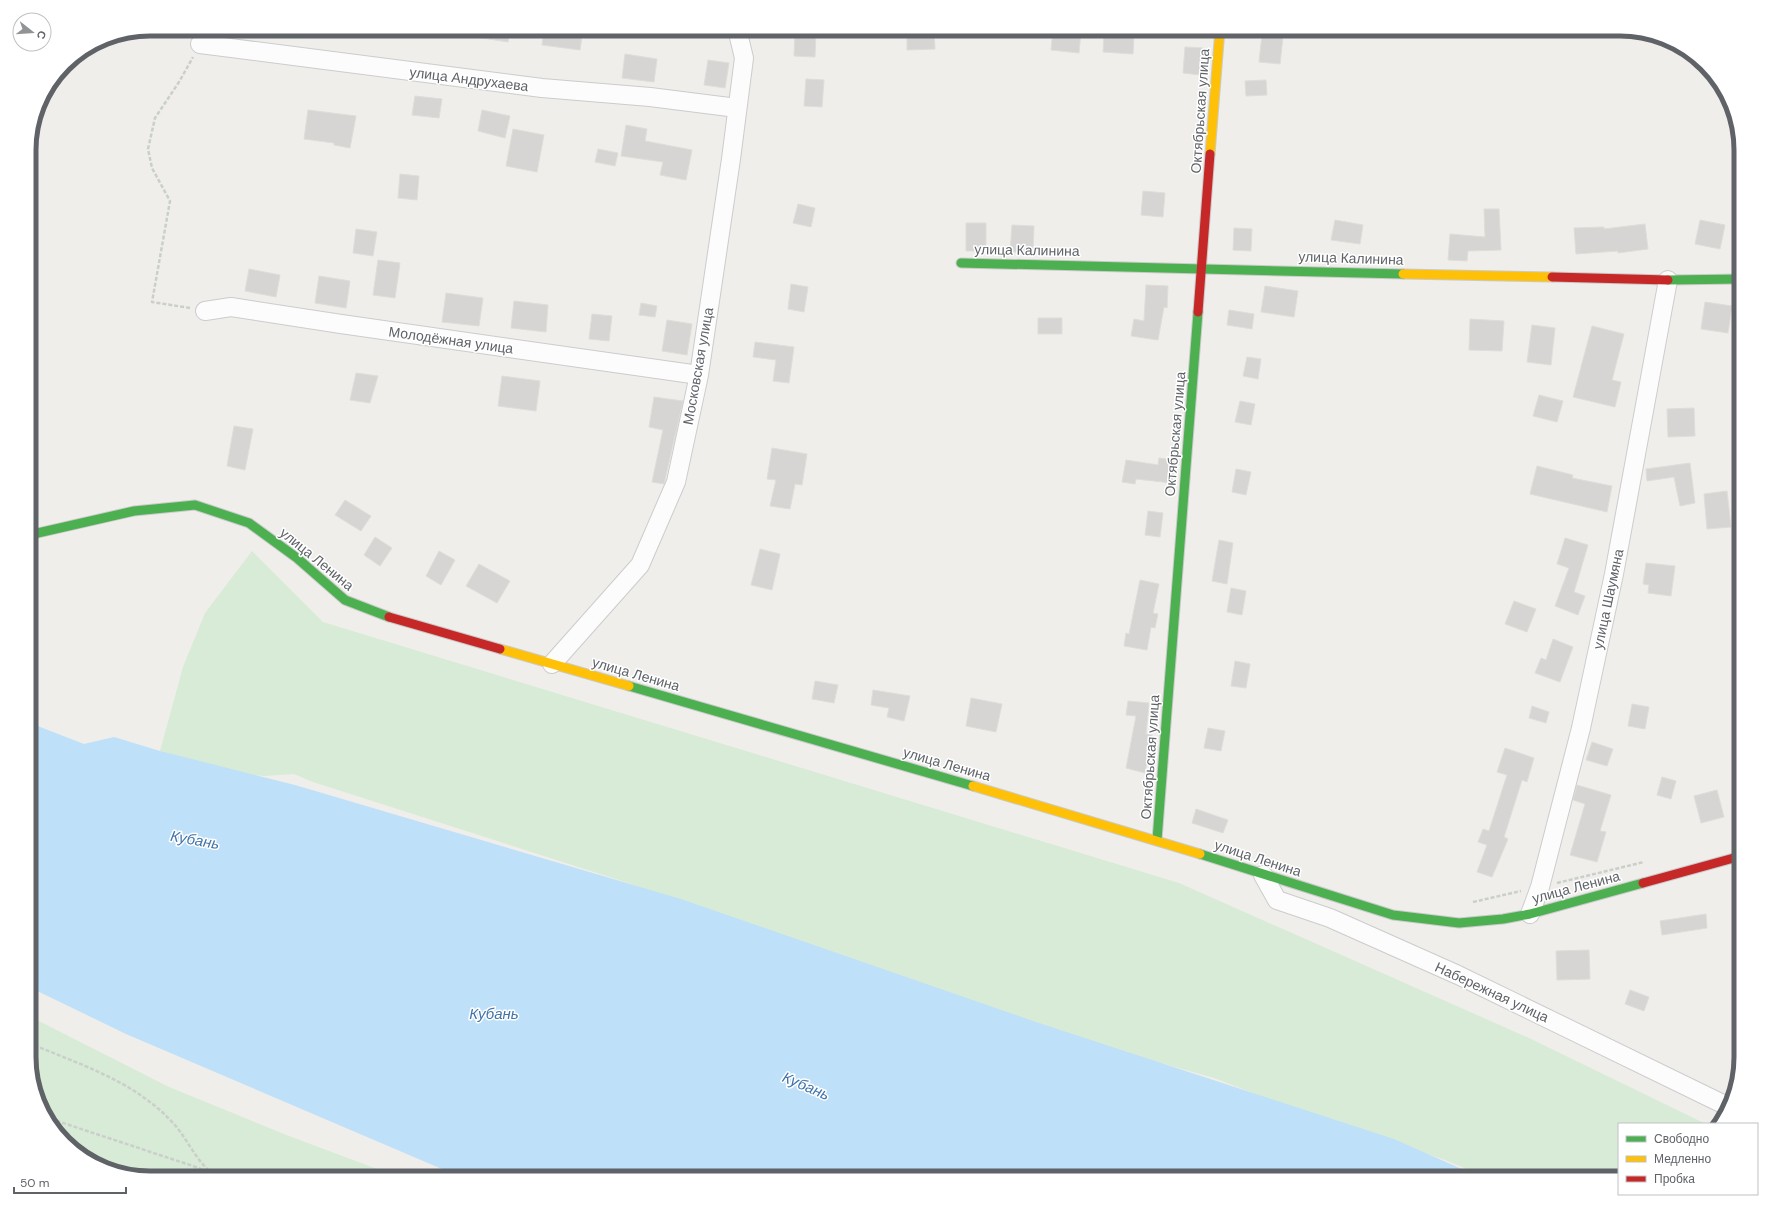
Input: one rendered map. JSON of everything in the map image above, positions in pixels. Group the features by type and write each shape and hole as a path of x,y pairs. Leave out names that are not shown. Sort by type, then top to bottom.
{"street":[{"name":"Московская улица","path":"552,664 640,565 676,482 699,375 738,108 744,58 739,36"},
{"name":"Октябрьская улица","path":"1157,840 1219,36"},
{"name":"улица Андрухаева","path":"200,44 542,88 650,97 738,108"},
{"name":"улица Калинина","path":"961,263 1668,280 1734,279"},
{"name":"улица Шаумяна","path":"1530,914 1540,887 1581,728 1612,582 1668,280"},
{"name":"Молодёжная улица","path":"205,310 231,306 341,324 699,375"},
{"name":"улица Ленина","path":"36,533 134,511 172,506 195,505 248,523 297,558 345,600 385,616 741,718 1157,840 1392,915 1459,923 1503,919 1530,914 1734,858"},
{"name":"Набережная улица","path":"1264,875 1277,900 1330,918 1458,975 1723,1104"}],"path":[{"path":"200,44 180,82 155,118 148,149 152,168 170,201 152,302 205,310"},
{"path":"1468,903 1651,860"},
{"path":"36,1046 87,1066 138,1092 174,1124 204,1168 208,1171"},
{"path":"55,1120 206,1171"}],"green space":[{"path":"252,551 323,622 1179,883 1529,1038 1704,1123 1618,1123 1618,1171 1471,1171 1445,1160 1299,1111 1214,1078 1065,1036 622,881 313,782 294,774 265,776 238,774 160,751 183,667 205,613"},
{"path":"36,1020 169,1087 289,1136 382,1171 150,1171 120,1167 99,1159 86,1152 64,1132 55,1121 45,1101 38,1080 36,1065"}],"water":[{"name":"Кубань","path":"36,725 84,744 114,737 160,751 295,785 681,899 1036,1022 1394,1139 1466,1171 447,1171 126,1034 36,990"}],"building":[{"path":"470,36 509,36 508,42"},
{"path":"543,36 582,36 580,50 542,45"},
{"path":"795,36 816,36 815,57 794,56"},
{"path":"907,36 934,36 935,49 907,50"},
{"path":"1052,36 1081,36 1079,53 1051,50"},
{"path":"1104,36 1134,37 1133,54 1103,52"},
{"path":"1262,36 1283,37 1280,64 1259,62"},
{"path":"1185,47 1203,48 1201,75 1183,73"},
{"path":"625,54 657,59 654,82 622,78"},
{"path":"708,60 729,63 725,88 704,85"},
{"path":"806,79 824,80 822,107 804,106"},
{"path":"1266,80 1267,95 1246,96 1245,81"},
{"path":"415,96 442,99 439,118 412,115"},
{"path":"308,110 356,116 350,148 334,145 334,143 304,139"},
{"path":"482,110 510,116 505,138 478,131"},
{"path":"626,125 647,129 645,141 692,150 686,180 660,175 663,162 621,156"},
{"path":"513,129 544,135 537,172 506,166"},
{"path":"598,149 618,153 615,166 595,162"},
{"path":"400,174 419,176 417,200 398,198"},
{"path":"1143,191 1165,193 1163,217 1141,215"},
{"path":"798,204 815,208 811,227 793,223"},
{"path":"1484,209 1499,209 1501,250 1468,251 1467,261 1448,260 1450,234 1485,237"},
{"path":"1335,220 1363,225 1360,244 1331,240"},
{"path":"1700,220 1725,225 1720,249 1695,244"},
{"path":"966,223 986,223 986,251 966,251"},
{"path":"1645,224 1648,249 1618,253 1618,251 1576,254 1574,228 1604,227 1604,229"},
{"path":"1012,225 1034,226 1033,252 1010,252"},
{"path":"1234,228 1252,229 1251,251 1233,250"},
{"path":"356,229 377,232 373,256 353,253"},
{"path":"378,260 400,263 395,298 373,295"},
{"path":"249,269 280,275 276,297 245,291"},
{"path":"319,276 350,281 346,308 315,303"},
{"path":"791,284 808,287 804,312 788,309"},
{"path":"1146,285 1168,286 1167,308 1164,307 1158,340 1131,336 1134,319 1144,321"},
{"path":"1265,286 1298,291 1294,317 1261,312"},
{"path":"446,293 483,298 479,326 442,322"},
{"path":"514,301 548,305 546,332 511,328"},
{"path":"1705,302 1732,306 1728,333 1701,329"},
{"path":"641,303 657,306 655,317 639,315"},
{"path":"1229,310 1254,314 1252,329 1227,325"},
{"path":"592,314 612,316 609,341 589,339"},
{"path":"1038,318 1062,318 1062,334 1038,334"},
{"path":"1470,319 1504,321 1502,351 1469,350"},
{"path":"667,320 692,324 687,355 662,351"},
{"path":"1532,325 1555,328 1551,365 1527,362"},
{"path":"1592,326 1624,334 1612,380 1621,382 1615,407 1573,397"},
{"path":"755,342 794,347 789,383 773,381 776,360 753,357"},
{"path":"1247,357 1261,359 1258,379 1243,376"},
{"path":"356,373 378,376 370,403 350,400"},
{"path":"502,376 540,381 536,411 498,406"},
{"path":"1539,395 1563,401 1557,422 1533,416"},
{"path":"654,397 683,401 664,484 652,482 663,430 649,427"},
{"path":"1240,401 1255,404 1251,425 1235,422"},
{"path":"1694,408 1695,436 1668,437 1667,409"},
{"path":"234,426 253,429 245,470 227,466"},
{"path":"772,448 807,454 802,485 795,484 790,509 770,506 776,480 767,479"},
{"path":"1159,458 1174,460 1172,483 1136,479 1135,484 1122,482 1126,460 1158,465"},
{"path":"1690,463 1695,503 1680,506 1674,477 1647,481 1646,469"},
{"path":"1537,466 1573,475 1572,478 1612,486 1607,512 1530,494"},
{"path":"1236,469 1251,472 1246,495 1232,492"},
{"path":"1727,491 1731,527 1707,529 1704,494"},
{"path":"345,500 371,516 361,531 335,515"},
{"path":"1148,511 1163,513 1160,537 1145,535"},
{"path":"375,537 392,548 380,566 364,555"},
{"path":"1565,538 1588,545 1574,592 1585,596 1578,615 1555,606 1569,568 1557,564"},
{"path":"1219,540 1233,543 1227,584 1212,581"},
{"path":"760,549 780,554 772,590 751,585"},
{"path":"439,551 455,560 441,585 426,576"},
{"path":"1646,563 1675,566 1671,596 1648,593 1649,585 1643,584"},
{"path":"479,564 510,581 497,603 466,586"},
{"path":"1140,580 1159,584 1153,613 1158,614 1155,628 1151,627 1147,650 1124,646 1126,633 1129,634"},
{"path":"1231,588 1246,591 1242,615 1227,612"},
{"path":"1514,601 1536,609 1527,632 1505,624"},
{"path":"1553,639 1573,647 1560,682 1535,673 1541,658 1546,660"},
{"path":"1235,661 1250,664 1246,688 1231,686"},
{"path":"815,681 838,685 834,703 812,699"},
{"path":"873,690 910,696 904,721 887,717 889,708 871,705"},
{"path":"971,698 1002,704 996,732 966,726"},
{"path":"1128,701 1149,703 1146,734 1152,735 1145,773 1126,768 1136,716 1126,715"},
{"path":"1632,704 1649,707 1645,729 1628,726"},
{"path":"1532,706 1549,712 1546,723 1529,718"},
{"path":"1208,728 1225,731 1221,751 1204,748"},
{"path":"1592,742 1613,749 1607,766 1586,760"},
{"path":"1505,748 1534,758 1527,782 1522,780 1504,837 1508,839 1492,877 1477,872 1487,845 1478,842 1483,829 1489,831 1507,775 1497,772"},
{"path":"1662,777 1676,781 1671,799 1657,795"},
{"path":"1577,785 1611,795 1600,831 1606,832 1597,862 1570,855 1585,804 1573,800"},
{"path":"1717,790 1724,817 1701,823 1694,796"},
{"path":"1196,809 1228,820 1223,833 1192,823"},
{"path":"1706,914 1707,928 1662,935 1660,921"},
{"path":"1589,950 1590,979 1557,980 1556,951"},
{"path":"1630,990 1649,997 1644,1011 1625,1004"}],"traffic: fast":[{"path":"961,263 1403,274"},
{"path":"1668,280 1734,279"},
{"path":"1157,840 1198,312"},
{"path":"36,533 134,511 195,505 249,523 297,558 345,600 389,617"},
{"path":"629,686 973,786"},
{"path":"1200,854 1393,915 1459,923 1503,919 1530,914 1643,883"}],"traffic: slow":[{"path":"1210,154 1219,36"},
{"path":"1403,274 1552,277"},
{"path":"500,649 629,686"},
{"path":"973,786 1200,854"}],"traffic: jam":[{"path":"1198,312 1210,154"},
{"path":"1552,277 1668,280"},
{"path":"389,617 500,649"},
{"path":"1643,883 1734,858"}]}
